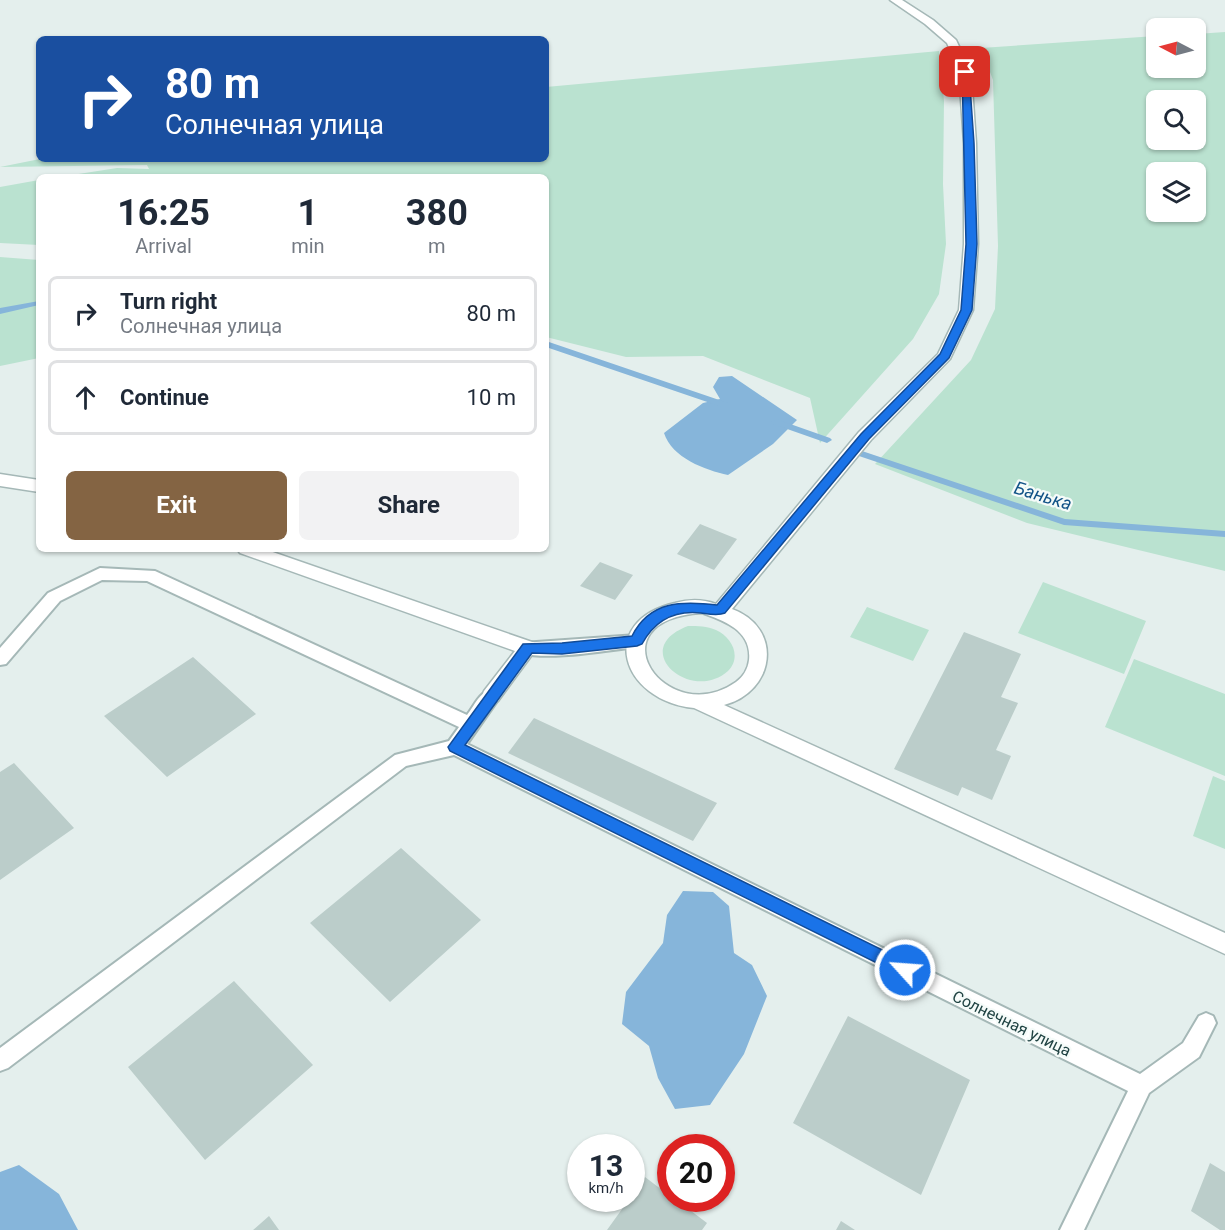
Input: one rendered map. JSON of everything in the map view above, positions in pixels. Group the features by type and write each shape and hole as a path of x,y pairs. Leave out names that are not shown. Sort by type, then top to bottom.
{"street":[{"path":"721,610 865,436 945,356 966,310 971,244 970,143 965,72 952,42 928,22 895,0"},
{"path":"0,480 36,486"},
{"path":"255,552 528,648 491,696"},
{"path":"686,606 721,610 741,621 750,629 758,642 760,657 758,671 750,684 736,694 719,700 699,702 678,699 658,690 646,680 638,667 634,654 643,628 654,618 669,610 686,606"},
{"path":"699,702 1225,944"}],"lane":[{"path":"0,659 54,597 100,574 149,575 471,725"},
{"path":"528,648 562,648 637,640"},
{"path":"0,1061 401,760 455,747 491,696"},
{"name":"Солнечная улица","path":"455,747 1141,1086"},
{"path":"1072,1230 1141,1086 1191,1050 1206,1023"}],"green space":[{"path":"1225,32 1225,571 1027,523 875,464 971,360 995,309 998,246 993,80 981,48 1146,37 1146,78 1206,78 1206,33"},
{"path":"939,51 944,101 943,184 946,244 939,294 913,339 820,443 810,398 703,356 626,357 549,338 549,174 78,174 117,168 149,169 147,165 0,167 36,160 36,162 549,162 549,87"},
{"path":"36,181 36,245 0,243 0,187"},
{"path":"0,257 36,260 36,359 0,366"},
{"path":"1043,582 1146,621 1124,674 1018,633"},
{"path":"867,607 929,630 913,661 850,637"},
{"path":"688,626 713,629 727,637 735,654 728,671 713,679 698,681 683,677 671,670 664,659 663,647 671,636"},
{"path":"1134,659 1225,694 1225,776 1105,727"},
{"path":"1213,776 1225,781 1225,849 1193,836"}],"water":[{"path":"732,376 797,420 773,444 728,475 690,462 674,449 664,433 703,403 720,399 713,387 719,377"},
{"path":"683,891 713,892 729,906 734,953 752,965 767,996 744,1054 710,1105 675,1109 658,1078 649,1046 622,1024 626,992 663,943 667,915"},
{"path":"19,1165 59,1194 78,1230 0,1230 0,1172"}],"building":[{"path":"700,524 737,539 714,570 677,554"},
{"path":"600,562 633,575 615,600 580,586"},
{"path":"964,632 1021,654 1001,697 1018,703 996,750 1011,756 992,800 962,787 958,796 894,769"},
{"path":"193,657 256,714 167,777 104,716"},
{"path":"534,718 717,803 693,841 508,753"},
{"path":"14,763 74,828 0,880 0,772"},
{"path":"401,848 481,920 390,1002 310,923"},
{"path":"234,981 313,1065 205,1160 128,1067"},
{"path":"848,1016 970,1080 921,1195 793,1123"},
{"path":"1210,1163 1225,1172 1225,1230 1220,1230 1191,1211"},
{"path":"645,1177 657,1186 657,1212 692,1212 707,1223 702,1230 607,1230 620,1212 645,1212"},
{"path":"269,1216 279,1230 253,1230"},
{"path":"841,1221 855,1230 836,1230"}],"waterway":[{"name":"Банька","path":"0,311 36,304"},
{"name":"Банька","path":"549,345 725,405"},
{"name":"Банька","path":"776,422 827,440"},
{"name":"Банька","path":"859,453 1064,522 1225,534"}],"route":[{"path":"905,970 455,747 528,648 562,648 637,640 643,628 654,618 669,610 686,606 703,606 721,610 865,436 903,401 945,356 966,310 971,244 970,143 965,72"}]}
